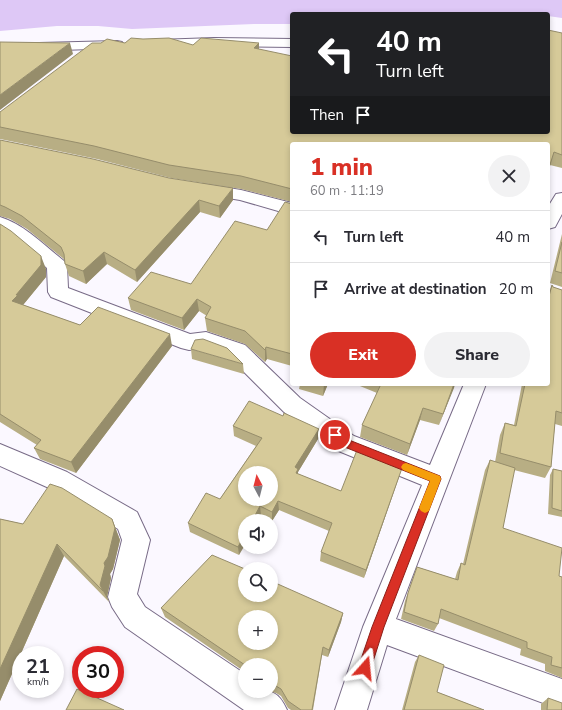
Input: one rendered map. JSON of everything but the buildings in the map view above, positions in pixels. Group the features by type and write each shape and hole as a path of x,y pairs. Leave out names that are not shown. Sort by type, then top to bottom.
{"street":[{"path":"146,44 214,42 290,43"},
{"path":"0,48 131,45"},
{"path":"76,60 95,46"},
{"path":"186,186 241,195 290,208"},
{"path":"550,219 562,198"},
{"path":"0,223 24,238 57,266 58,292 189,342 206,340 238,351 292,405 345,443 436,479"},
{"path":"351,710 378,627 473,386"},
{"path":"0,455 58,480 128,521 136,540 122,597 136,617 271,710"},
{"path":"378,627 562,695"}],"shaded area":[{"path":"0,0 562,0 562,18 550,16 550,12 290,12 290,24 132,29 98,26 57,26 0,31"}],"slow traffic":[{"path":"406,467 436,479 425,508"}],"route":[{"path":"335,435 345,443 436,479 378,627 365,668"}]}
